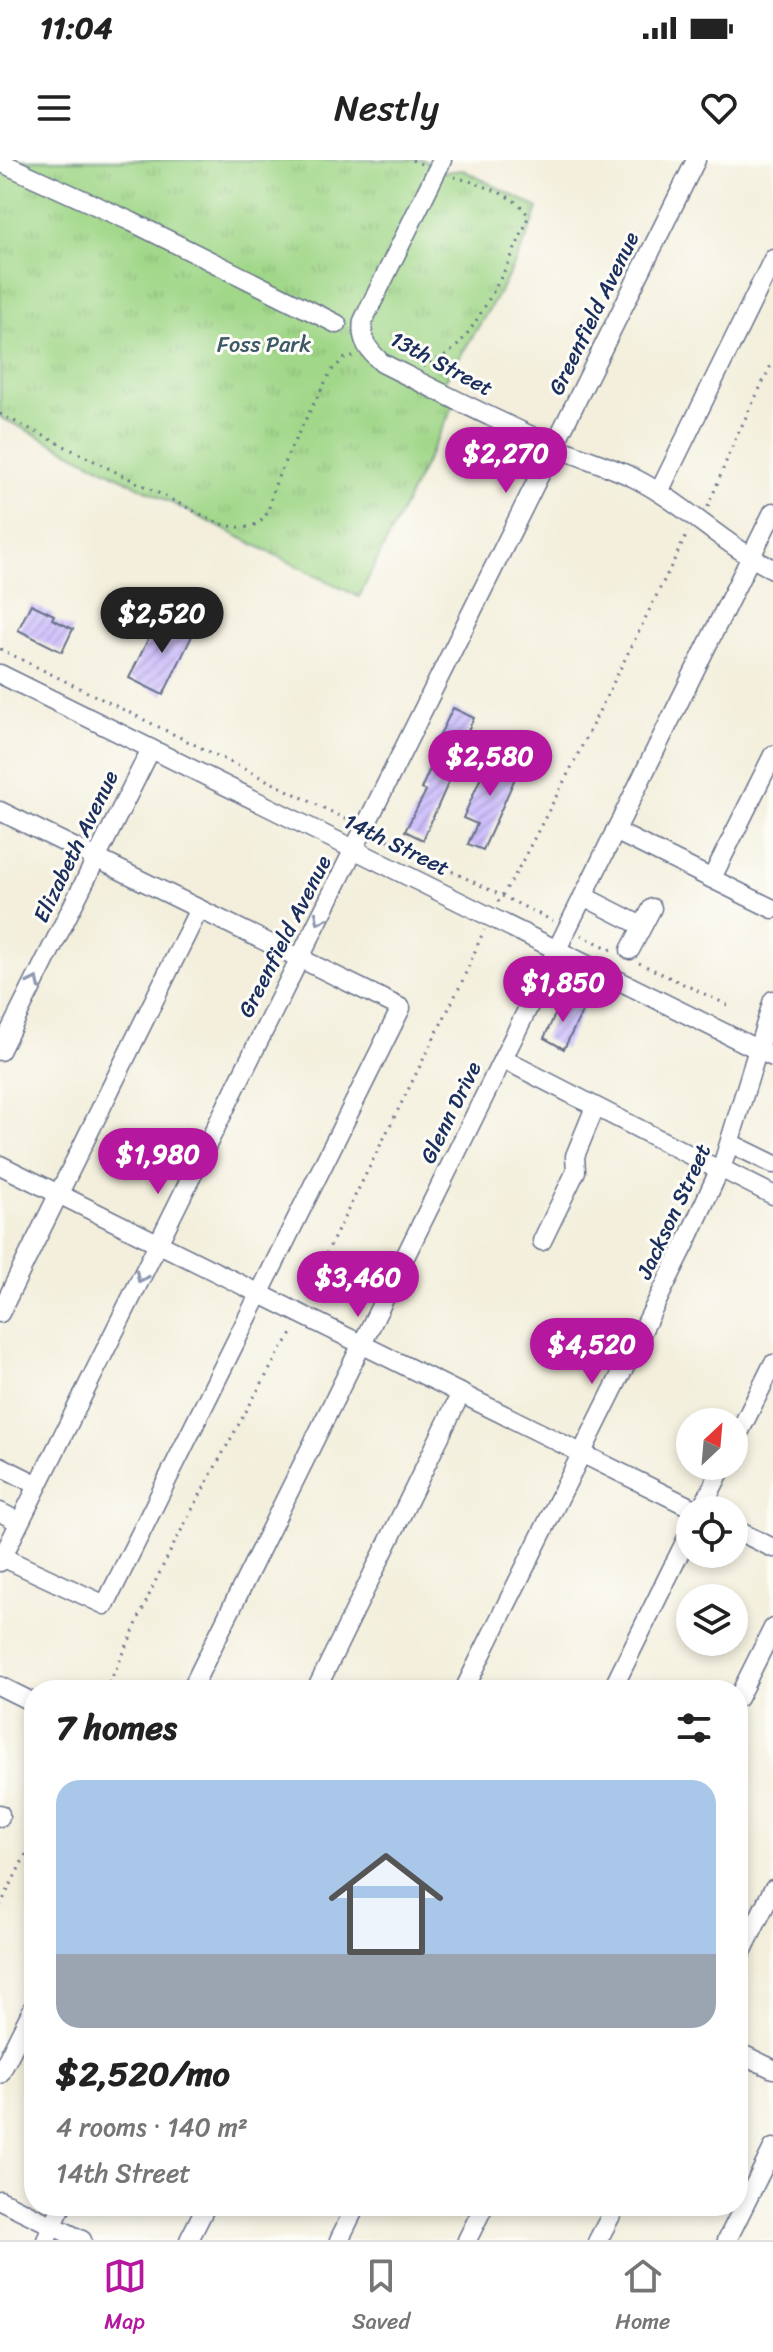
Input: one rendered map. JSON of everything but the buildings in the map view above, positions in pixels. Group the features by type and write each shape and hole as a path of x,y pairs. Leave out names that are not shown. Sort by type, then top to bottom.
{"street":[{"name":"Greenfield Avenue","path":"1,1559 696,160"},
{"path":"0,162 132,222 337,324"},
{"name":"13th Street","path":"438,166 363,321 363,341 375,356 411,377 554,446 606,465 659,492 750,558 773,569"},
{"path":"659,492 773,259"},
{"name":"Glenn Drive","path":"196,1680 773,512"},
{"name":"14th Street","path":"0,674 765,1053"},
{"name":"Elizabeth Avenue","path":"0,1051 151,749"},
{"path":"712,878 773,755"},
{"path":"0,811 401,1008 105,1605 1,1559"},
{"path":"615,831 773,909"},
{"path":"583,896 642,926"},
{"path":"630,956 652,908"},
{"path":"0,1313 199,909"},
{"name":"Jackson Street","path":"469,1680 685,1245 719,1169 765,1053 773,1000"},
{"path":"503,1059 773,1195"},
{"path":"542,1241 576,1171 575,1156 595,1107"},
{"path":"730,1143 773,1164"},
{"path":"0,1165 676,1499"},
{"path":"748,1415 773,1364"},
{"path":"321,1680 461,1393"},
{"path":"0,1466 38,1485"},
{"path":"0,1512 19,1522"},
{"path":"748,1536 773,1548"},
{"path":"617,1680 676,1560"},
{"path":"747,1680 773,1628"},
{"path":"0,1686 24,1698"},
{"path":"748,1940 773,1889"},
{"path":"0,2074 24,2026"},
{"path":"748,2057 773,2069"},
{"path":"748,2198 773,2148"},
{"path":"0,2200 49,2233 82,2240"},
{"path":"189,2240 201,2216"},
{"path":"339,2240 351,2216"},
{"path":"467,2240 479,2216"},
{"path":"598,2240 611,2216"},
{"path":"727,2240 739,2216"}],"path":[{"path":"411,377 423,366 454,349 468,333 506,267 528,217 526,210 514,201 472,180 438,166 412,160"},
{"path":"0,414 214,521 229,527 246,528 260,522 267,514 274,487 331,371 345,358 375,356"},
{"path":"703,514 713,500 733,444 773,361"},
{"path":"498,901 571,768 682,539 693,525"},
{"path":"0,649 556,923"},
{"path":"309,1303 326,1254 461,984 484,931"},
{"path":"578,933 732,1007"},
{"path":"110,1680 128,1647 155,1581 203,1488 295,1329"},
{"path":"0,1906 24,1858"}],"green space":[{"name":"Foss Park","path":"0,160 423,160 445,172 463,170 538,208 508,276 444,382 454,405 359,597 0,417"}]}
